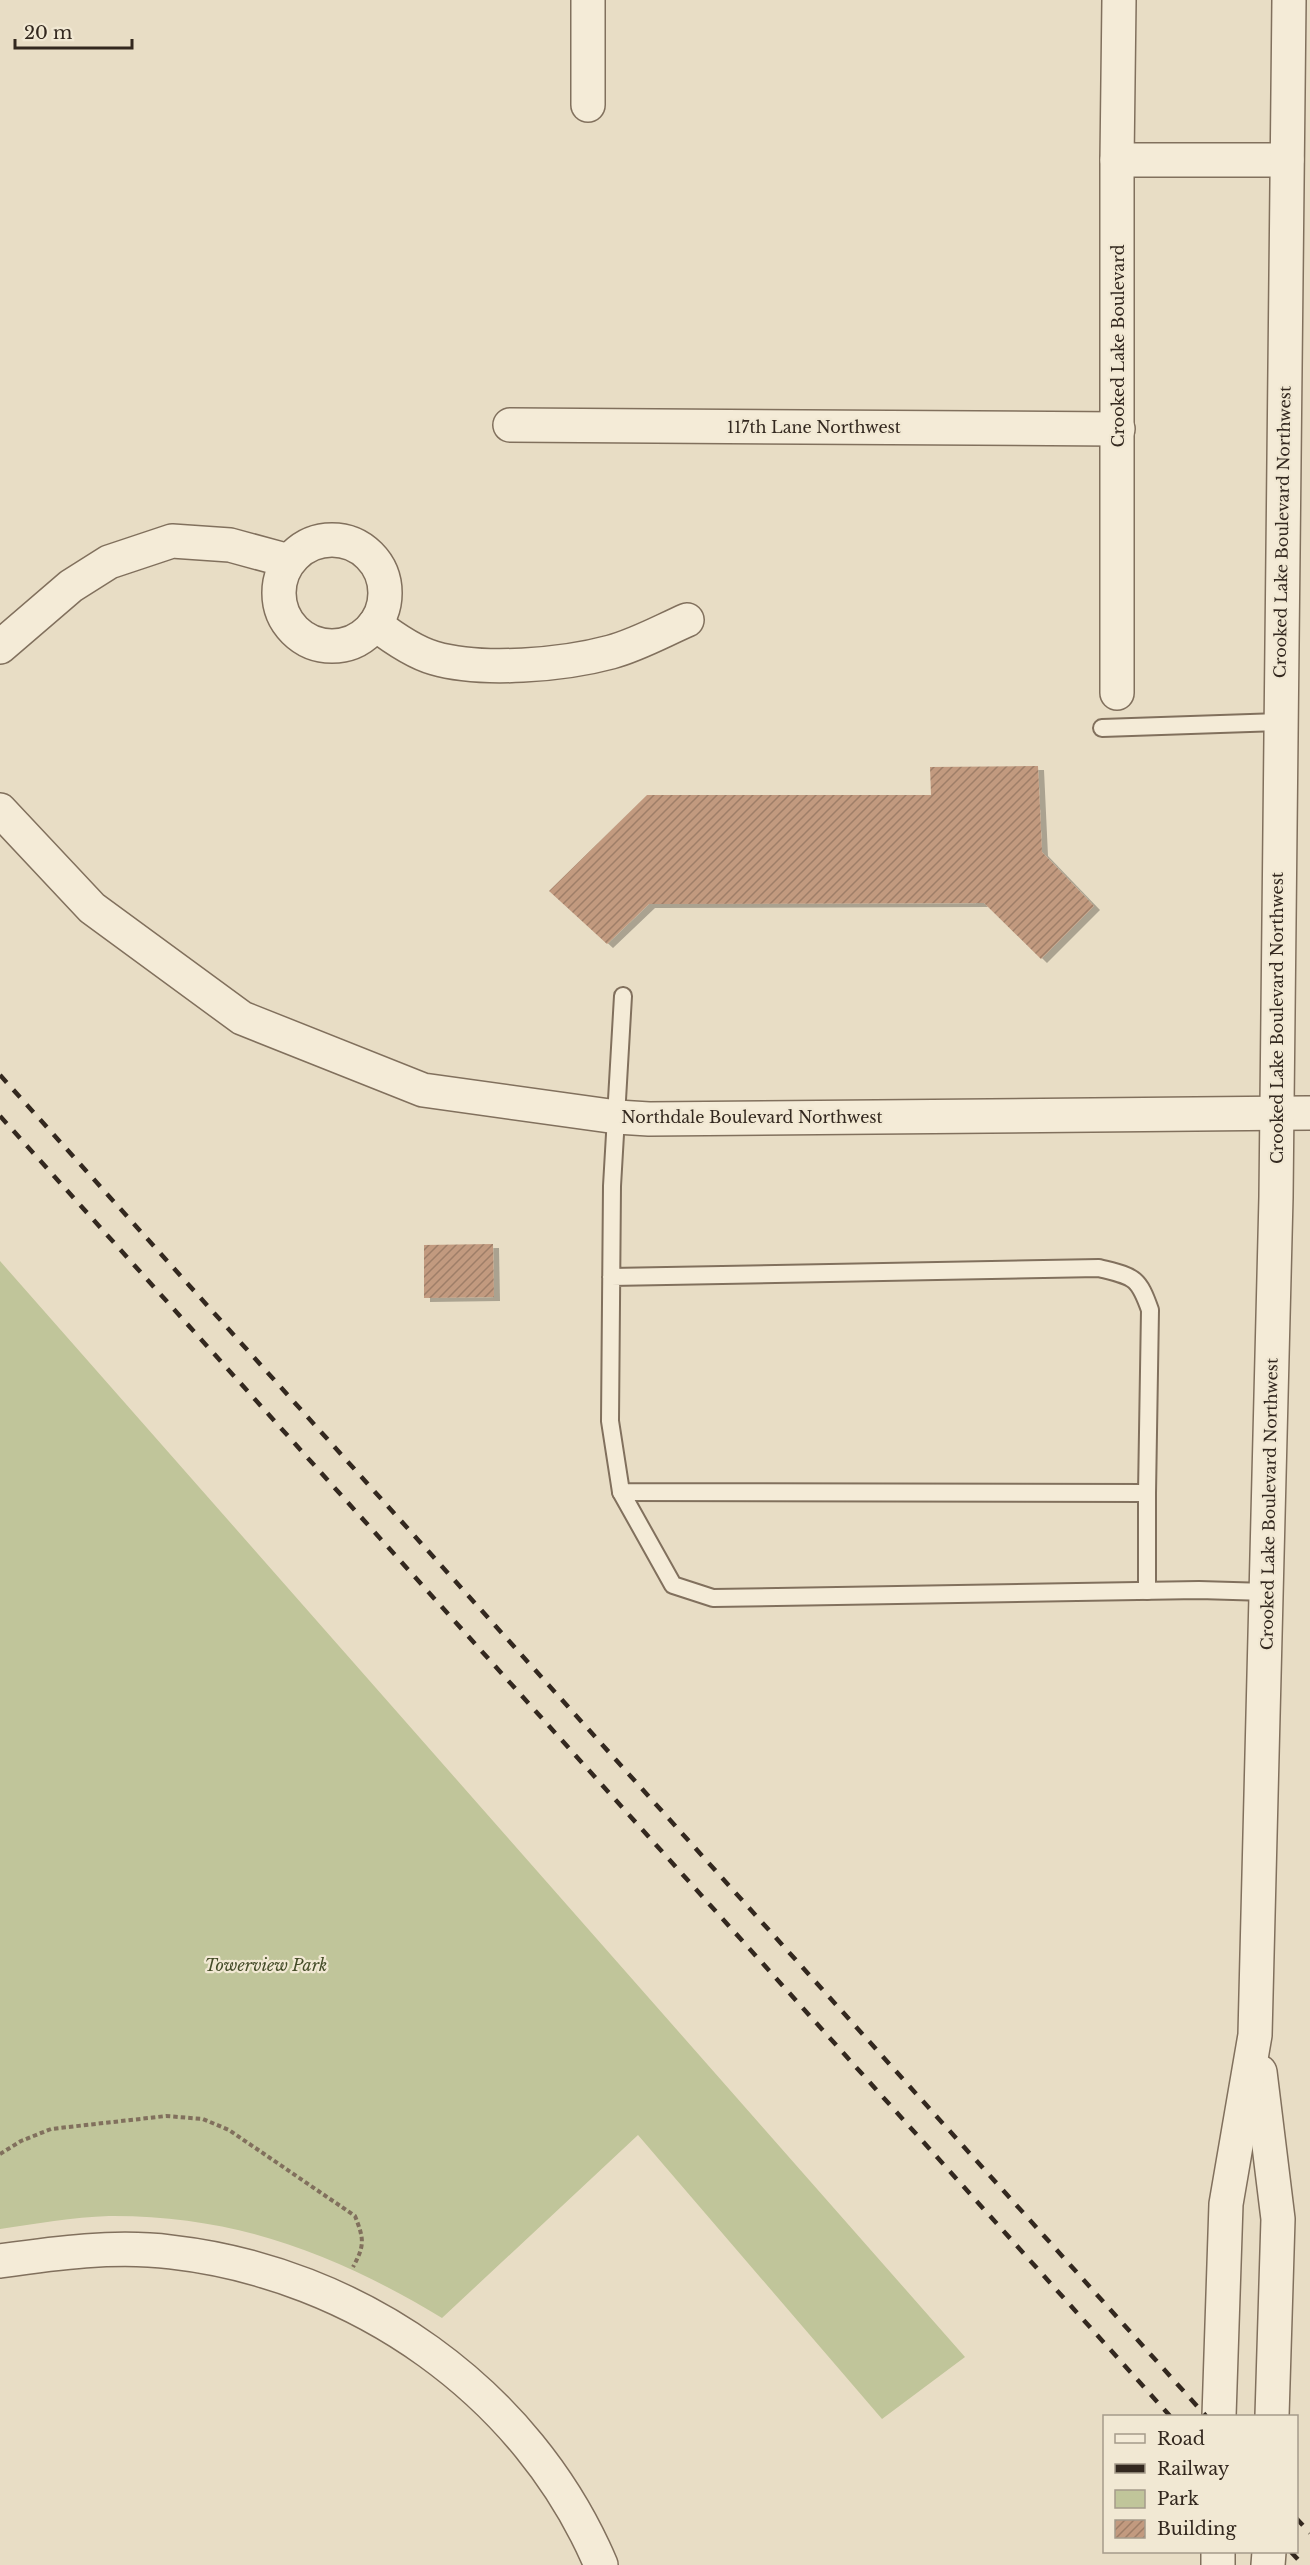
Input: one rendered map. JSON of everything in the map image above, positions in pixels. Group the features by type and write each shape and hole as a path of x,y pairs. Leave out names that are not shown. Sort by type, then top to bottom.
{"street":[{"path":"588,0 588,105"},
{"name":"Crooked Lake Boulevard","path":"1117,693 1119,0"},
{"name":"Crooked Lake Boulevard Northwest","path":"1219,2415 1226,2204 1255,2035 1267,1592 1276,1113 1289,0"},
{"path":"1117,160 1287,160"},
{"name":"117th Lane Northwest","path":"510,425 1118,429"},
{"path":"324,540 345,541 363,550 378,566 385,585 384,606 375,624 359,639 339,646 319,645 300,635 285,620 279,601 279,580 289,561 304,547 324,540"},
{"path":"0,647 71,586 109,562 172,541 230,544 289,561"},
{"path":"375,624 395,639 433,658 484,665 542,665 612,652 687,620"},
{"name":"Northdale Boulevard Northwest","path":"0,810 92,908 242,1018 423,1090 617,1118 649,1119 1310,1113"},
{"name":"Crooked Lake Boulevard Northwest","path":"1255,2035 1278,2219 1272,2415"},
{"path":"0,2261 88,2251 170,2252 257,2269 335,2295 405,2334 445,2363 479,2393 534,2451 576,2513 601,2565"}],"lane":[{"path":"1102,728 1280,722"},
{"path":"623,996 612,1186 610,1421 621,1492 674,1584 713,1598 1199,1590 1267,1592"},
{"path":"611,1278 1099,1268 1127,1275 1141,1285 1150,1310 1148,1591"},
{"path":"621,1492 1147,1493"}],"path":[{"path":"0,2154 21,2141 51,2129 166,2116 203,2119 212,2122 229,2130 278,2162 355,2216 363,2236 362,2252 335,2295"}],"green space":[{"name":"Towerview Park","path":"0,1261 965,2357 882,2419 638,2135 442,2318 363,2275 323,2257 242,2231 155,2217 109,2216 68,2219 0,2229"}],"building":[{"path":"1038,766 1042,852 1094,906 1041,959 984,903 649,904 607,944 549,891 647,795 931,795 930,767"},
{"path":"493,1244 494,1297 424,1298 424,1245"}],"railway":[{"path":"0,1075 1205,2415"},
{"path":"0,1116 1169,2415"},
{"path":"1298,2520 1310,2533"},
{"path":"1292,2553 1303,2565"}]}
